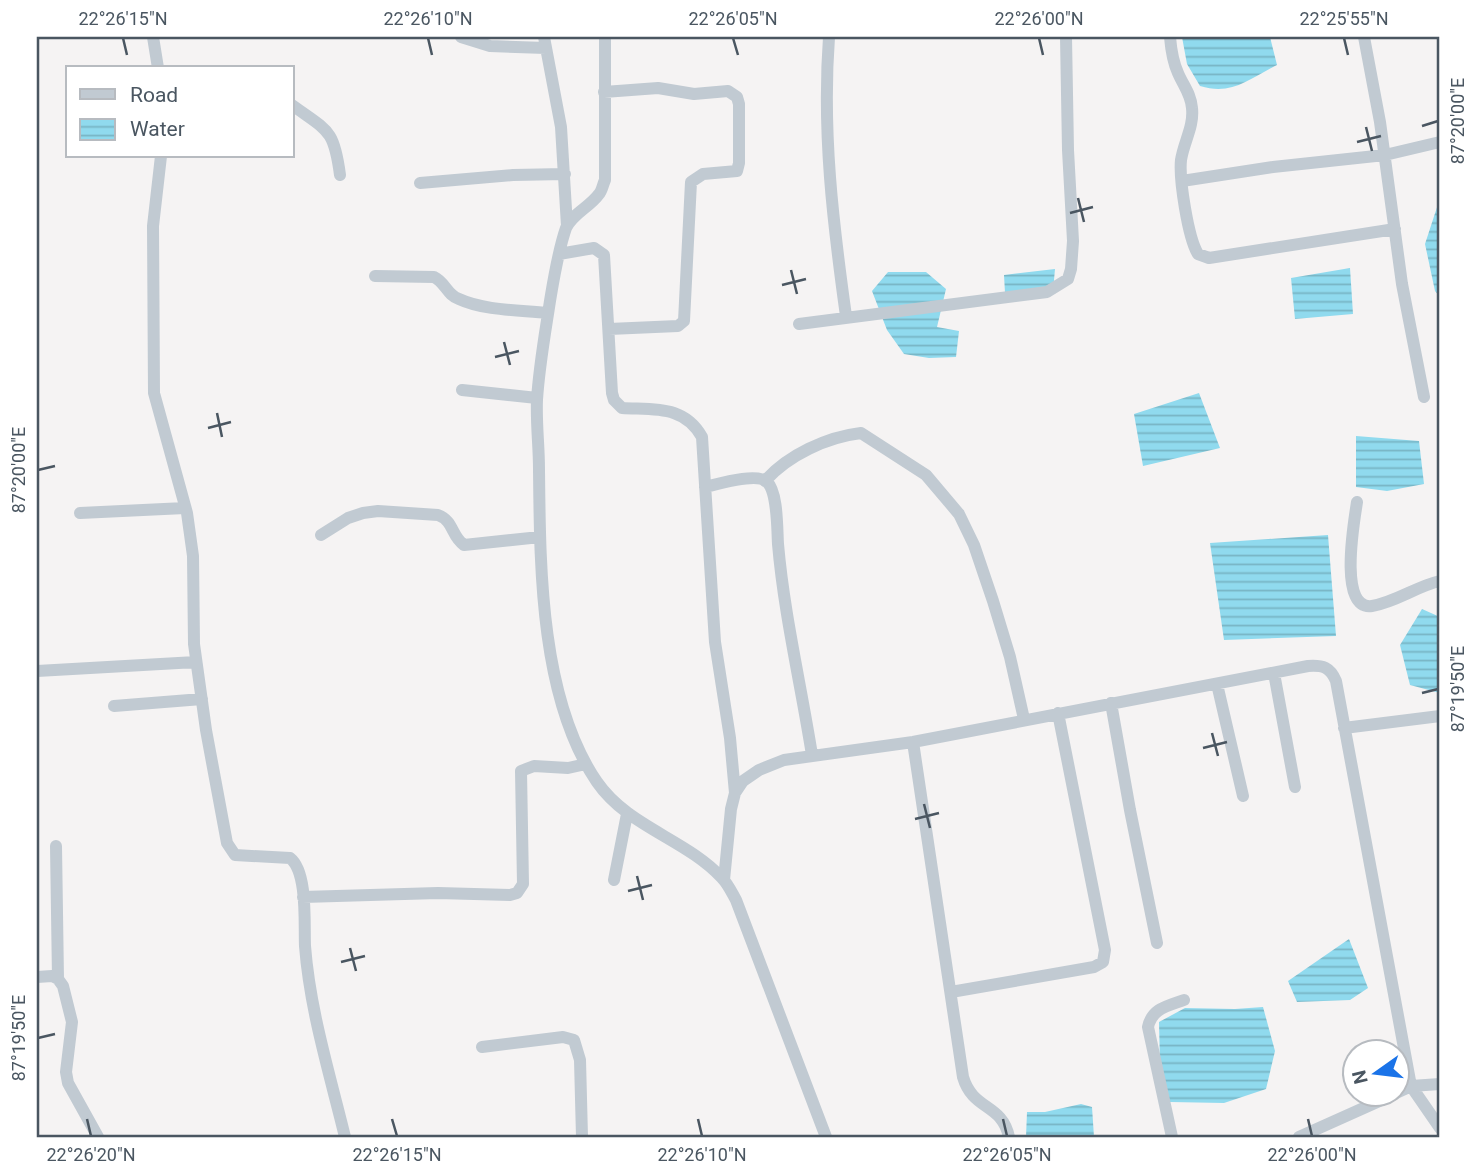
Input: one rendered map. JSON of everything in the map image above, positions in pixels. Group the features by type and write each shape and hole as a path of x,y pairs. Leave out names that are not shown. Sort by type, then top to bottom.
{"street":[{"path":"153,37 158,66"},
{"path":"461,37 490,46 545,42 561,127 567,226 548,313 537,398 540,537 547,627 568,721 586,764 611,799 627,814 694,855 724,880 746,922 826,1137"},
{"path":"567,226 600,194 605,180 604,37"},
{"path":"828,37 825,90 827,141 834,229 846,316"},
{"path":"799,324 1046,292 1068,279 1073,241 1066,37"},
{"path":"1170,37 1174,63 1192,105 1193,122 1181,161 1182,181 1193,247 1203,257 1395,229"},
{"path":"1364,37 1385,155 1402,284 1424,397"},
{"path":"604,92 658,89 694,94 728,91 737,97 739,104 737,171 703,174 695,177 690,187 684,321 678,326 609,329"},
{"path":"294,106 329,132 337,153 340,175"},
{"path":"1182,181 1385,155 1440,142"},
{"path":"161,158 153,226 153,374 156,404 186,508 193,556 197,662 227,843 230,852 240,857 290,858 298,868 311,987 345,1137"},
{"path":"420,183 513,175 565,174"},
{"path":"559,254 594,248 604,255 614,400 622,408 670,411 686,417 702,437 715,642 730,738 735,793 724,880"},
{"path":"375,276 434,277 459,300 548,313"},
{"path":"462,390 537,398"},
{"path":"765,481 787,460 843,436 861,433 926,475 959,514 974,545 1010,657 1024,719"},
{"path":"705,486 756,478 765,481 771,489 781,574 812,755"},
{"path":"1357,502 1351,565 1353,593 1357,601 1362,605 1375,606 1440,581"},
{"path":"80,513 186,508"},
{"path":"321,535 348,518 378,511 438,515 446,518 458,541 464,545 540,537"},
{"path":"37,671 197,662"},
{"path":"735,793 743,782 759,770 784,760 913,741 1314,666 1329,669 1336,681 1411,1086 1440,1128"},
{"path":"1274,673 1295,787"},
{"path":"1217,684 1243,796"},
{"path":"114,706 202,699"},
{"path":"1111,703 1157,943"},
{"path":"951,992 1094,967 1103,962 1105,950 1058,713"},
{"path":"1344,728 1440,716"},
{"path":"913,741 967,1089 979,1103 1004,1120 1009,1137"},
{"path":"303,897 517,893 523,884 519,778 521,771 534,766 568,768 586,764"},
{"path":"614,880 627,814"},
{"path":"56,846 58,979"},
{"path":"37,977 52,976 63,986 72,1021 66,1072 68,1083 98,1137"},
{"path":"1172,1137 1148,1027 1153,1015 1160,1009 1184,1000"},
{"path":"482,1047 563,1037 574,1040 580,1060 582,1137"},
{"path":"1411,1086 1440,1084"},
{"path":"1299,1137 1363,1108"}],"water":[{"path":"1182,37 1270,37 1277,65 1231,87 1211,89 1200,86 1187,64"},
{"path":"1440,198 1440,297 1435,291 1425,244"},
{"path":"1350,268 1353,314 1295,319 1291,278"},
{"path":"1055,269 1053,291 1005,293 1004,275"},
{"path":"888,272 926,272 946,289 937,327 959,331 956,357 929,358 904,354 887,330 872,291"},
{"path":"1199,393 1220,448 1143,466 1134,414"},
{"path":"1356,436 1419,441 1424,484 1387,491 1356,487"},
{"path":"1328,535 1336,636 1224,640 1210,543"},
{"path":"1422,609 1440,617 1440,693 1410,685 1400,645"},
{"path":"1349,939 1368,988 1350,1000 1297,1002 1288,981"},
{"path":"1263,1007 1275,1051 1266,1089 1224,1103 1170,1102 1160,1065 1159,1022 1185,1008"},
{"path":"1081,1104 1092,1107 1094,1137 1026,1137 1027,1112 1045,1112"}]}
